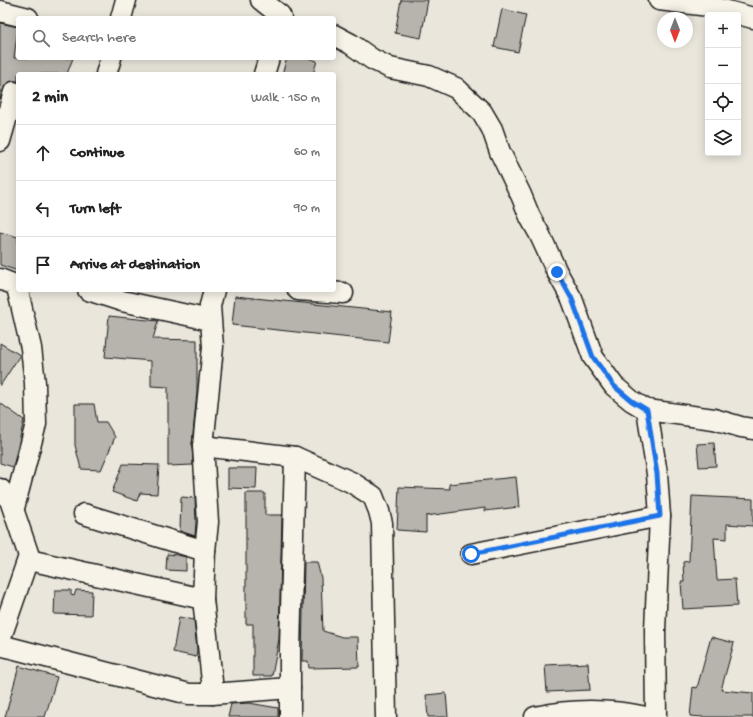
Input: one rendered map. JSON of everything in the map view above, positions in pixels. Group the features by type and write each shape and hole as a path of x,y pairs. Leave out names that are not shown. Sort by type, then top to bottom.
{"street":[{"path":"122,16 126,0"},
{"path":"262,0 280,16"},
{"path":"659,0 709,6 753,18"},
{"path":"0,11 20,16"},
{"path":"336,37 351,44 372,59 390,68 429,76 456,88 482,112 492,129 500,152 530,217 572,299 593,357 614,386 632,401 647,410 714,420 753,429"},
{"path":"107,72 110,60"},
{"path":"265,72 268,60"},
{"path":"0,141 11,90"},
{"path":"12,284 31,348 35,383 36,424 14,508"},
{"path":"100,292 124,296 210,320"},
{"path":"212,694 212,681 203,599 204,551 208,522 203,446 213,347 210,306 214,292"},
{"path":"328,292 343,293"},
{"path":"647,410 657,474 660,516 655,630 656,717"},
{"path":"203,446 295,457 351,482 373,496 382,523 386,717"},
{"path":"290,717 295,457"},
{"path":"0,489 10,500 14,508 28,552 29,560 0,640"},
{"path":"84,514 204,551"},
{"path":"471,554 660,516"},
{"path":"29,560 203,599"},
{"path":"0,644 189,694 212,694 290,688"},
{"path":"535,717 556,713 593,710 637,716"}],"building":[{"path":"401,0 428,0 421,38 395,33"},
{"path":"502,9 526,15 518,52 494,47"},
{"path":"0,23 16,27 14,58 16,58 16,60 72,60 68,72 16,72 16,81 6,84 0,99"},
{"path":"286,60 317,61 314,72 283,72"},
{"path":"0,232 16,236 16,270 0,265"},
{"path":"235,296 392,312 388,342 232,325"},
{"path":"109,316 158,321 153,339 197,340 197,391 192,445 193,465 168,466 168,387 151,386 151,361 105,357"},
{"path":"0,343 20,355 0,386"},
{"path":"0,403 24,420 13,467 0,463"},
{"path":"75,404 94,404 97,422 106,422 115,437 101,470 81,469 75,445"},
{"path":"714,443 716,466 699,467 697,444"},
{"path":"123,464 159,465 157,494 140,493 137,501 112,492"},
{"path":"228,468 257,468 256,489 228,488"},
{"path":"516,477 519,507 485,511 485,508 426,516 426,532 397,530 399,487 450,489 449,484"},
{"path":"246,493 265,493 265,515 282,515 279,639 272,676 253,676 253,624 246,624"},
{"path":"692,496 753,499 753,526 727,524 727,539 714,538 717,580 735,579 737,606 683,609 681,582 684,582 683,562 689,561"},
{"path":"181,497 195,498 195,536 180,531"},
{"path":"167,554 186,557 186,571 166,570"},
{"path":"304,562 317,562 321,578 323,631 342,637 358,637 359,667 309,668 308,661 302,661"},
{"path":"55,590 71,590 71,595 74,596 76,590 92,591 91,615 54,614"},
{"path":"179,617 194,620 197,650 196,657 173,652"},
{"path":"711,637 734,643 721,690 753,693 753,717 690,716 693,687 697,688"},
{"path":"588,663 590,690 547,692 545,665"},
{"path":"19,666 57,677 45,717 5,717"},
{"path":"446,693 448,717 428,717 426,695"},
{"path":"249,703 278,708 278,717 228,717 231,704"}],"route":[{"path":"471,554 660,516 657,474 647,410 632,401 614,386 593,357 572,299 557,272"}]}
